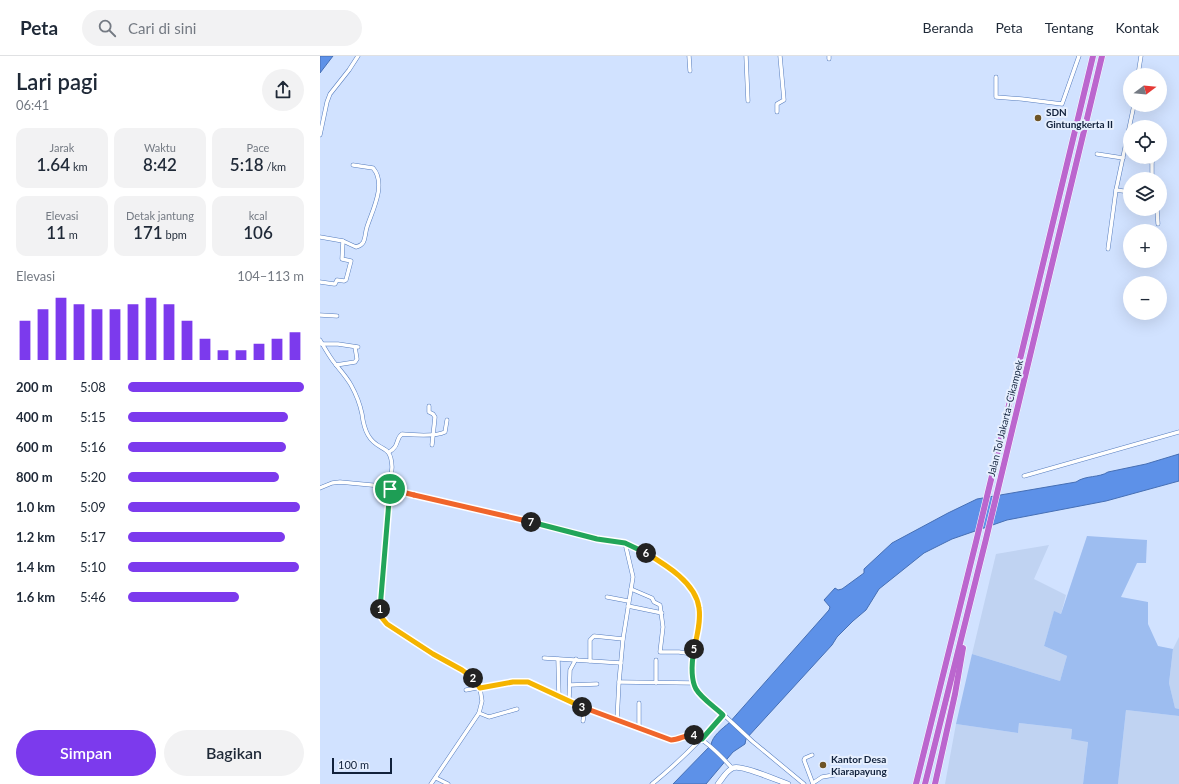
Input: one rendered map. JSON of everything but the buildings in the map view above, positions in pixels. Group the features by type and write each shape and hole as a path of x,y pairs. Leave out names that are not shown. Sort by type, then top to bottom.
{"highway":[{"name":"Jalan Tol Jakarta–Cikampek","path":"916,784 989,489 1093,56"},
{"name":"Jalan Tol Jakarta–Cikampek","path":"925,784 970,605 1102,56"},
{"path":"935,784 955,694 970,605"}],"street":[{"path":"320,135 330,94 347,73 358,56"},
{"path":"689,56 690,71"},
{"path":"746,56 748,101"},
{"path":"778,112 778,104 784,100 780,56"},
{"path":"996,77 996,97 1062,104 1079,56"},
{"path":"1139,68 1141,56"},
{"path":"1097,154 1123,158 1116,190 1108,249"},
{"path":"320,237 343,241 356,247 361,245 366,238 366,228 377,198 377,178 375,171 372,168 353,165"},
{"path":"1116,190 1123,191"},
{"path":"1157,216 1158,224"},
{"path":"320,282 335,284 337,280 346,280 351,261 342,258 343,241"},
{"path":"320,315 337,316"},
{"path":"321,342 356,347 357,359 355,362 336,365"},
{"path":"321,342 336,365 346,376 359,403 364,428 367,434 373,442 389,452 391,457 392,467 380,609 382,618 387,624 433,654 469,674 480,688 482,701 479,713 431,784"},
{"path":"429,406 429,412 435,417 432,445"},
{"path":"389,452 397,445 398,437 402,434 441,434 445,432 448,420"},
{"path":"1024,476 1179,432"},
{"path":"320,488 332,483 340,482 382,486 597,539 625,543 642,551 668,568 685,583 693,592 699,606 700,613 693,671 694,683 698,692 752,741 804,784"},
{"path":"617,720 623,639 632,577 625,543"},
{"path":"631,589 653,598 655,602 660,604 663,627 660,652 694,654"},
{"path":"607,597 628,601"},
{"path":"628,606 662,613"},
{"path":"590,661 591,637 623,639"},
{"path":"544,658 621,663"},
{"path":"558,659 559,697"},
{"path":"569,701 570,670 576,659"},
{"path":"656,660 656,683"},
{"path":"466,690 519,681 528,682 585,708 671,740 688,735 694,735 702,739 732,768"},
{"path":"619,682 694,683"},
{"path":"570,685 597,684"},
{"path":"639,703 639,728"},
{"path":"583,721 585,708"},
{"path":"479,713 489,717 516,709"},
{"path":"652,784 674,766 702,739 723,715"},
{"path":"812,755 804,760 813,783 822,777 846,773"},
{"path":"718,784 732,768 737,767 788,784"},
{"path":"436,778 448,784"}],"shaded area":[{"path":"1087,536 1147,540 1146,563 1137,563 1121,597 1148,602 1148,624 1158,646 1173,649 1169,683 1175,708 1179,709 1179,716 1126,710 1118,784 1083,784 1088,742 1071,739 1072,729 1019,723 1018,733 956,724 972,654 1060,681 1067,656 1044,646 1054,611 1061,614"},
{"path":"1049,545 1034,579 1066,595 1061,614 1054,612 1044,646 1067,656 1060,681 972,654 996,554"},
{"path":"1179,637 1179,709 1175,708 1169,683 1173,649"},
{"path":"1126,710 1179,716 1179,784 1118,784"},
{"path":"1019,723 1072,729 1071,739 1088,741 1083,784 945,784 956,724 1018,733"}],"water":[{"path":"320,56 333,56 320,73"},
{"path":"1179,454 1179,481 1106,501 1007,520 952,539 924,553 879,589 866,610 837,637 832,645 746,739 745,744 733,752 706,784 673,784 711,745 716,735 729,723 829,610 830,607 824,600 835,588 838,590 842,589 864,573 864,569 892,543 977,499 1076,482 1084,478 1146,464"}],"place":[{"name":"SDN Gintungkerta II","path":"1038,118"},
{"name":"Kantor Desa Kiarapayung","path":"823,765"}],"route":[{"path":"390,489 574,532 597,539 625,543 642,551 674,572 693,592 699,606 700,613 693,671 696,689 723,715 702,739 694,735 688,735 671,740 579,706 528,682 519,681 480,688 469,674 433,654 387,624 382,618 380,609 390,489"}]}
